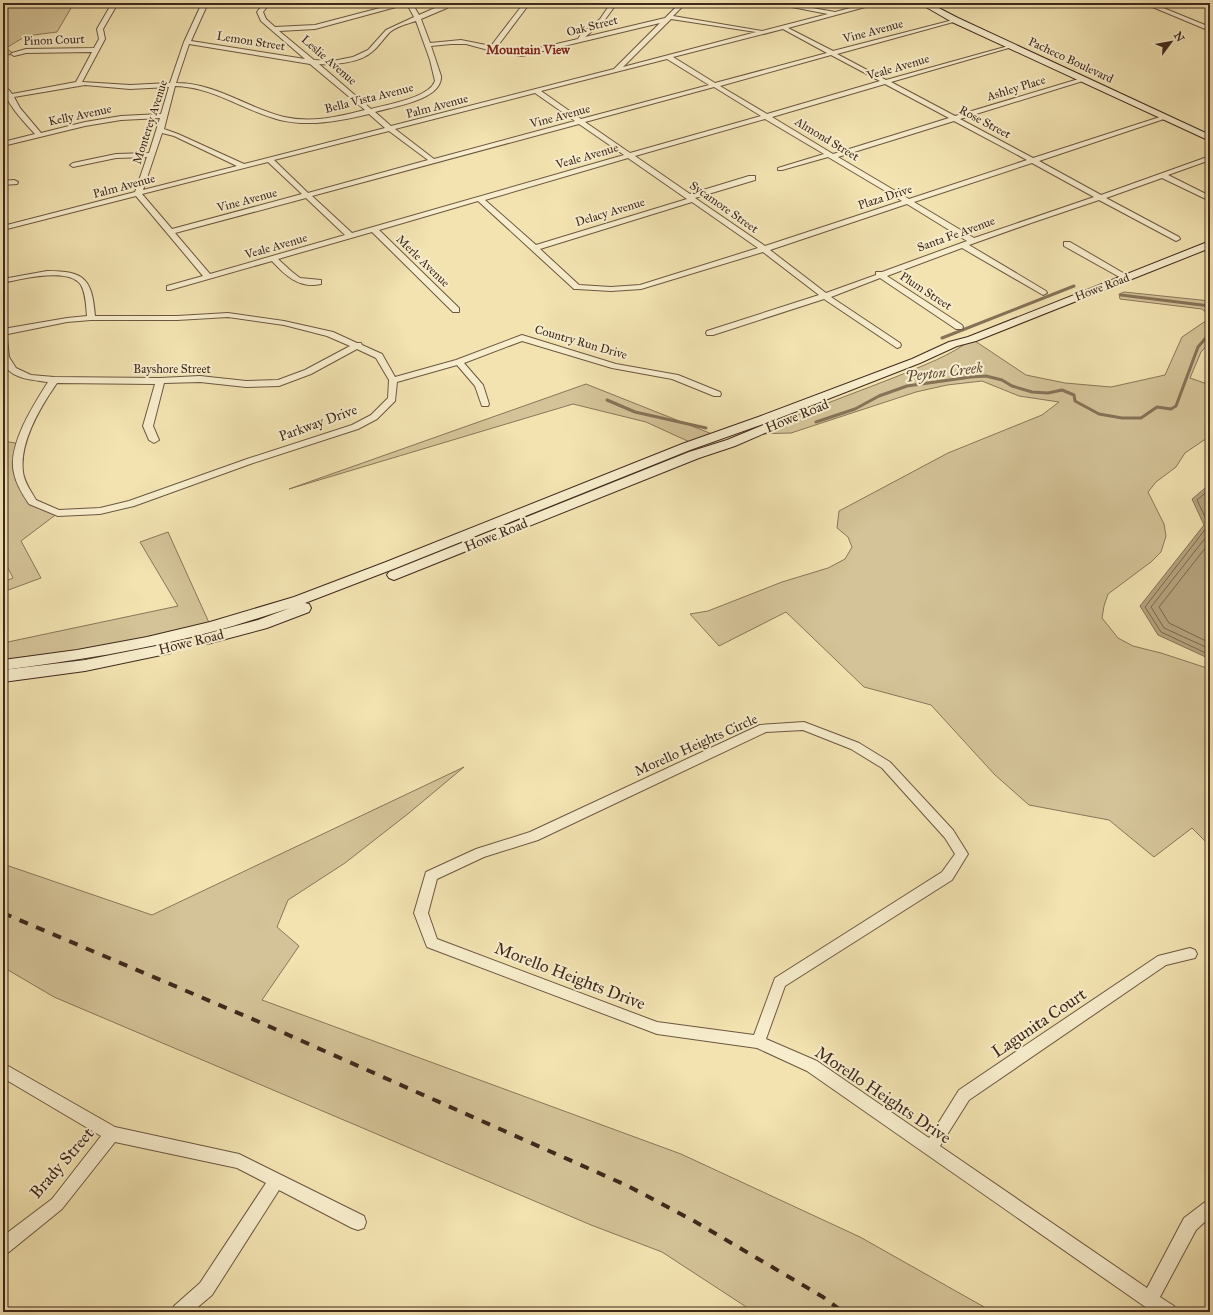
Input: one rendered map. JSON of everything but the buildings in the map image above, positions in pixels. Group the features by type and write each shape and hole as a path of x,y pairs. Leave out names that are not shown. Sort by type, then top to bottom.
{"street":[{"path":"78,84 102,39 100,30 115,3"},
{"name":"Monterey Avenue","path":"138,194 160,130 170,92 187,42 205,3"},
{"name":"Leslie Avenue","path":"267,3 261,9 260,15 263,20 391,129 434,162"},
{"path":"275,29 315,27 406,3"},
{"name":"Bella Vista Avenue","path":"10,96 78,84 107,84 129,87 173,85 203,88 260,111 292,120 320,122 418,98 431,91 436,86 438,79 428,45 418,18 409,3"},
{"name":"Lemon Street","path":"187,42 312,62 333,63 355,58 370,50 388,31 394,27 445,7 450,3"},
{"path":"492,49 527,3"},
{"path":"580,41 583,35 602,20 614,3"},
{"path":"617,70 683,3"},
{"path":"774,3 836,14"},
{"name":"Palm Avenue","path":"3,228 877,3"},
{"name":"Pacheco Boulevard","path":"923,3 1010,46 1210,138"},
{"path":"1146,3 1210,29"},
{"name":"Oak Street","path":"428,45 465,42 505,53 522,54 580,41 668,18 764,32"},
{"name":"Vine Avenue","path":"171,232 955,20"},
{"name":"Rose Street","path":"783,27 1101,197 1176,239"},
{"name":"Veale Avenue","path":"170,288 207,276 1010,46"},
{"name":"Pinon Court","path":"14,54 26,51 95,50"},
{"name":"Almond Street","path":"668,57 974,241"},
{"name":"Ashley Place","path":"954,118 1084,80"},
{"path":"3,88 39,135"},
{"name":"Sycamore Street","path":"536,91 764,249 825,296 897,345"},
{"name":"Kelly Avenue","path":"3,144 120,118 163,116"},
{"name":"Plaza Drive","path":"534,248 578,287 611,289 642,287 764,249 1164,117"},
{"path":"780,169 954,118"},
{"path":"160,130 176,135 243,166"},
{"path":"73,165 116,156 151,155"},
{"name":"Santa Fe Avenue","path":"710,333 825,296 879,274 1210,158"},
{"path":"270,160 350,236"},
{"path":"1162,175 1210,199"},
{"name":"Delacy Avenue","path":"534,248 752,178"},
{"path":"3,183 14,182"},
{"path":"138,194 207,276"},
{"path":"479,198 534,248"},
{"name":"Merle Avenue","path":"373,229 456,310"},
{"path":"1067,244 1126,277"},
{"name":"Howe Road","path":"3,665 76,655 147,642 211,627 299,600 391,565 686,446 765,419 916,361 953,344 972,339 1210,244"},
{"path":"963,245 1043,293"},
{"path":"273,258 295,279 306,283 318,282"},
{"path":"3,281 35,274 68,273 84,283 89,299 90,318"},
{"name":"Plum Street","path":"879,274 959,327"},
{"path":"3,332 68,320 90,318 177,318 228,315 308,328 330,334 358,345 379,356 393,380"},
{"name":"Bayshore Street","path":"3,338 6,357 13,370 29,377 54,380 160,381 200,379 246,384 279,383 308,372 358,345"},
{"name":"Country Run Drive","path":"393,380 459,362 522,338 615,366 675,377 717,394"},
{"name":"Howe Road","path":"3,676 28,674 145,653 204,640 262,624 452,553 694,454 731,443 952,353 972,339"},
{"path":"459,362 479,385 485,404"},
{"name":"Parkway Drive","path":"54,380 42,399 21,444 18,472 32,502 58,513 100,511 130,504 250,461 355,427 374,417 392,399 393,380"},
{"path":"154,440 148,426 160,381"},
{"name":"Morello Heights Circle","path":"432,943 422,913 431,876 480,853 534,836 764,728 804,726 855,746 886,765 949,834 962,854 947,876 780,982 758,1042"},
{"name":"Morello Heights Drive","path":"432,943 657,1028 758,1042 812,1066 930,1149 1168,1312"},
{"name":"Lagunita Court","path":"930,1149 964,1095 1163,960 1190,954"},
{"path":"3,1070 112,1134 239,1161 358,1222"},
{"name":"Brady Street","path":"3,1246 56,1204 112,1134"},
{"path":"180,1312 206,1289 276,1181"},
{"path":"1150,1300 1190,1224 1210,1207"}],"shaded area":[{"path":"3,3 74,3 57,32 26,36 6,48 14,54 3,56"},
{"path":"1124,292 1210,301 1210,316 1202,309 1120,299 1119,294"},
{"path":"1210,318 1210,342 1201,352 1190,378 1210,385 1210,436 1185,453 1176,467 1156,482 1148,492 1164,524 1166,536 1161,552 1151,562 1108,594 1102,618 1118,638 1133,646 1161,653 1210,669 1210,846 1192,828 1154,857 1109,820 1029,805 995,775 931,705 864,687 786,612 719,646 690,614 708,611 782,582 828,568 845,559 852,547 848,537 837,528 839,511 948,453 1042,415 1059,402 1019,396 982,381 947,385 916,392 791,433 753,434 927,364 964,345 972,339 1026,375 1065,383 1111,387 1165,375 1182,337"},
{"path":"586,384 717,436 694,444 646,422 573,404 289,489"},
{"path":"3,441 21,444 18,472 32,502 58,513 21,541 41,578 3,592 3,582 13,578 3,558"},
{"path":"168,532 211,627 3,665 3,643 178,606 140,542"},
{"path":"464,767 409,813 345,863 288,900 277,927 299,946 262,1000 681,1154 860,1237 993,1312 754,1312 662,1252 591,1225 54,997 3,967 3,864 152,915"}],"water":[{"path":"1210,484 1210,659 1158,635 1140,606 1204,525 1192,499"}],"waterway":[{"path":"942,338 1074,286"},
{"path":"1121,295 1210,306"},
{"name":"Peyton Creek","path":"816,422 855,409 879,396 907,386 986,376 1002,380 1012,386 1032,392 1048,393 1062,390 1074,395 1075,401 1099,414 1122,418 1141,418 1157,407 1171,409 1176,406 1198,347 1210,333"},
{"name":"Peyton Creek","path":"607,400 635,412 706,428"}],"railway":[{"path":"3,913 257,1021 628,1186 694,1221 823,1297 843,1312"}],"district":[{"name":"Mountain View","path":"528,50"}]}
